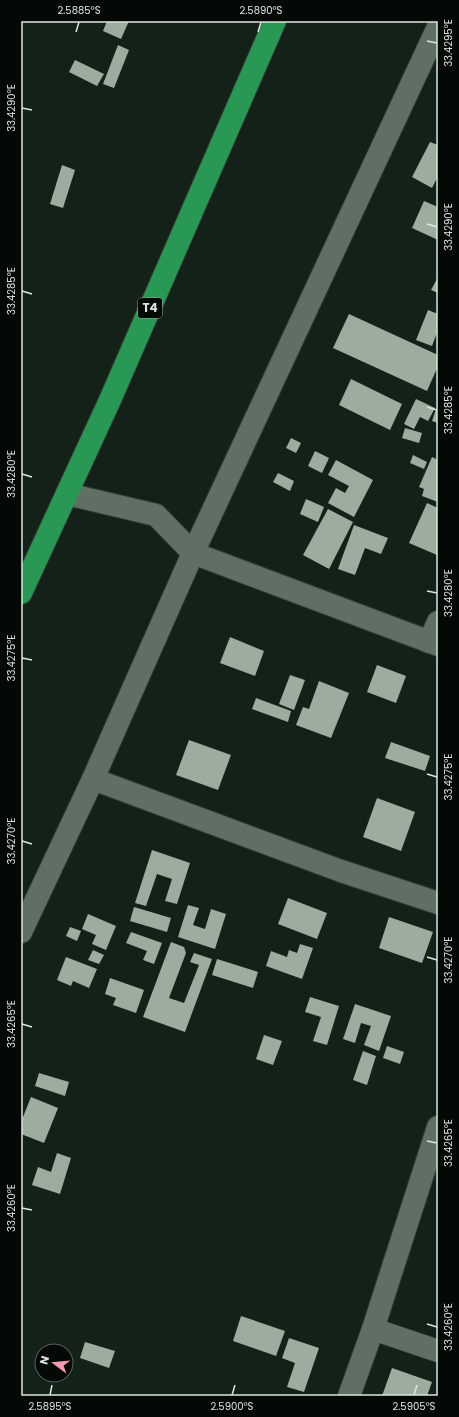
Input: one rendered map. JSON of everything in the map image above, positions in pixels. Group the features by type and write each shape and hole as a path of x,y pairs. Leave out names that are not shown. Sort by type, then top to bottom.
{"highway":[{"name":"T4","path":"21,593 110,400 275,21"}],"street":[{"path":"21,932 93,779 193,553 438,27"},
{"path":"67,494 156,515 193,553 434,644 438,622"},
{"path":"93,779 341,871 438,903"},
{"path":"349,1396 373,1329 438,1127"},
{"path":"373,1329 438,1351"}],"building":[{"path":"107,21 129,21 121,39 103,31"},
{"path":"118,45 129,50 114,88 103,84"},
{"path":"75,60 104,74 97,86 69,72"},
{"path":"430,142 438,145 438,176 432,188 412,177"},
{"path":"62,165 75,170 63,208 50,204"},
{"path":"424,201 438,207 438,240 412,228"},
{"path":"438,277 438,293 431,290"},
{"path":"428,310 438,314 438,330 432,346 416,340"},
{"path":"349,314 438,355 438,366 427,391 333,348"},
{"path":"351,379 402,404 390,430 339,405"},
{"path":"416,399 435,408 428,421 420,417 414,429 404,424"},
{"path":"436,409 438,410 438,423 432,421"},
{"path":"405,428 422,433 419,443 402,438"},
{"path":"291,438 301,443 296,453 286,448"},
{"path":"315,451 329,458 322,473 308,466"},
{"path":"413,455 427,462 424,469 410,463"},
{"path":"432,457 438,460 438,502 422,496 424,489 419,487"},
{"path":"336,460 373,480 354,517 328,503 336,488 345,493 349,486 328,475"},
{"path":"278,473 294,481 290,491 273,482"},
{"path":"306,499 324,507 318,522 300,514"},
{"path":"427,503 438,508 437,555 409,543"},
{"path":"328,509 353,522 329,569 303,555"},
{"path":"354,525 388,538 381,554 365,548 355,575 338,569"},
{"path":"230,637 264,651 255,676 220,663"},
{"path":"377,665 406,676 396,703 367,692"},
{"path":"290,675 305,680 294,710 279,704"},
{"path":"319,681 349,693 331,738 296,725 303,707 309,709"},
{"path":"256,698 291,711 288,722 252,709"},
{"path":"189,740 231,755 218,790 176,775"},
{"path":"391,742 430,756 425,771 385,758"},
{"path":"377,798 415,812 401,851 363,837"},
{"path":"152,850 190,863 177,904 165,901 172,879 157,874 146,906 135,903"},
{"path":"288,898 327,913 317,939 278,924"},
{"path":"188,905 199,908 193,925 205,929 211,909 226,914 215,949 178,937"},
{"path":"134,907 171,918 167,932 130,921"},
{"path":"88,914 116,926 106,950 92,944 96,935 82,929"},
{"path":"389,917 433,932 422,963 379,948"},
{"path":"70,927 81,931 77,941 66,936"},
{"path":"131,932 162,943 154,964 143,960 147,951 126,943"},
{"path":"171,942 184,947 186,953 169,998 184,1003 199,965 190,962 194,953 212,959 185,1032 143,1017"},
{"path":"300,944 313,948 302,979 266,966 271,951 287,957 289,950 297,953"},
{"path":"93,950 104,955 99,964 88,960"},
{"path":"66,957 97,969 89,988 73,981 71,986 57,980"},
{"path":"217,959 258,972 253,988 212,975"},
{"path":"110,978 144,990 136,1013 113,1005 116,998 105,994"},
{"path":"310,997 339,1006 327,1045 313,1041 321,1017 305,1012"},
{"path":"355,1004 391,1016 379,1051 364,1045 371,1026 361,1023 355,1043 343,1039"},
{"path":"264,1035 282,1041 273,1065 256,1059"},
{"path":"387,1046 404,1052 400,1064 383,1058"},
{"path":"363,1051 376,1056 367,1085 353,1080"},
{"path":"39,1073 69,1082 65,1096 35,1086"},
{"path":"31,1097 58,1108 44,1143 21,1134 21,1122"},
{"path":"57,1153 71,1158 60,1194 32,1185 38,1167 51,1172"},
{"path":"241,1316 285,1331 276,1356 233,1341"},
{"path":"289,1338 319,1348 304,1392 287,1387 295,1363 282,1358"},
{"path":"85,1342 115,1351 109,1368 80,1358"},
{"path":"392,1368 432,1382 427,1396 382,1396"}]}
